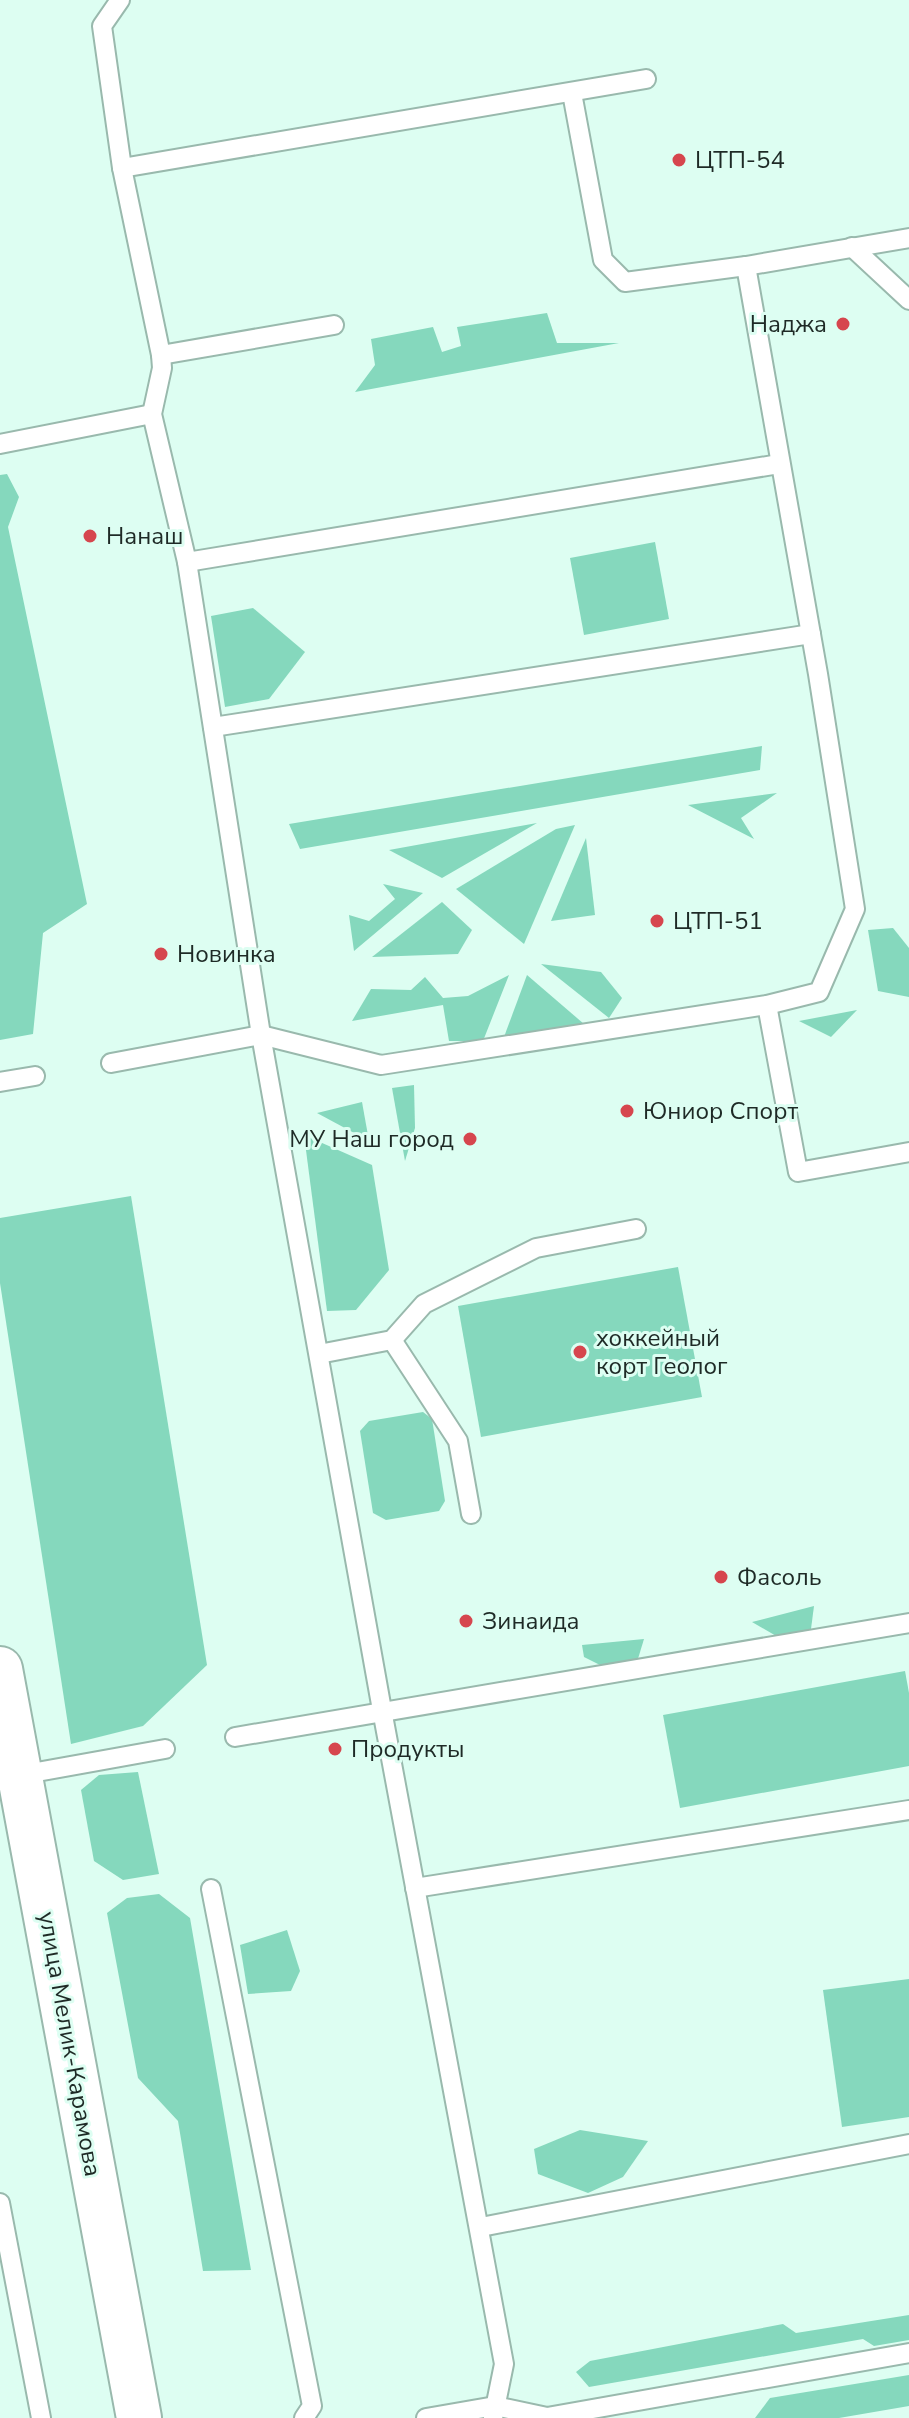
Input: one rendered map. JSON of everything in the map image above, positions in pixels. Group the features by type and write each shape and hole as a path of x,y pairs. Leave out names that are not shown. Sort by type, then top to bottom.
{"main road":[{"name":"улица Мелик-Карамова","path":"0,1669 139,2418"}],"lane":[{"path":"120,0 102,26 122,168 161,355 162,368 152,414 187,562 261,1035 382,1710 481,2227 504,2364 494,2412"},
{"path":"122,168 646,79"},
{"path":"572,93 603,260 625,282 746,266 909,238"},
{"path":"852,247 909,300"},
{"path":"111,1063 261,1035 381,1065 767,1005 819,992 855,909 811,634 746,266"},
{"path":"161,355 334,325"},
{"path":"0,444 152,414"},
{"path":"187,562 779,464"},
{"path":"213,727 811,634"},
{"path":"767,1005 798,1172 909,1152"},
{"path":"0,1082 35,1076"},
{"path":"319,1354 392,1340 424,1304 536,1248 636,1229"},
{"path":"392,1340 458,1441 471,1514"},
{"path":"235,1737 909,1623"},
{"path":"20,1775 165,1749"},
{"path":"415,1888 909,1810"},
{"path":"211,1889 312,2406 304,2418"},
{"path":"481,2227 909,2144"},
{"path":"0,2203 41,2418"},
{"path":"426,2418 494,2412 547,2417 909,2353"}],"green space":[{"path":"547,313 557,343 619,343 355,392 375,365 371,339 433,327 442,352 461,346 457,327"},
{"path":"7,474 19,497 8,527 87,904 43,933 33,1034 0,1040 0,475"},
{"path":"655,542 669,619 584,635 570,558"},
{"path":"253,608 305,652 269,699 225,707 211,616"},
{"path":"762,746 760,770 300,849 289,824"},
{"path":"777,793 741,818 754,839 688,805"},
{"path":"537,823 442,878 389,850"},
{"path":"575,825 524,944 456,889 556,829"},
{"path":"586,838 595,915 551,921"},
{"path":"383,884 423,893 354,951 349,915 369,921 395,899"},
{"path":"442,902 472,930 458,954 372,957"},
{"path":"893,928 909,948 909,997 878,991 868,930"},
{"path":"541,964 601,972 622,998 609,1018"},
{"path":"509,975 483,1041 449,1041 443,1005 352,1021 371,989 411,990 425,977 443,998 468,996"},
{"path":"527,975 584,1024 504,1037"},
{"path":"857,1010 831,1037 799,1021"},
{"path":"414,1085 415,1128 405,1161 392,1088"},
{"path":"362,1102 369,1141 317,1113"},
{"path":"304,1135 372,1165 389,1270 356,1310 327,1311"},
{"path":"131,1196 207,1665 143,1726 71,1744 0,1283 0,1218"},
{"name":"хоккейный корт Геолог","path":"678,1267 702,1397 481,1437 458,1306"},
{"path":"423,1412 432,1419 445,1501 439,1511 386,1520 373,1513 360,1431 369,1421"},
{"path":"814,1606 811,1629 778,1637 752,1622"},
{"path":"644,1639 637,1662 604,1667 584,1657 582,1645"},
{"path":"905,1671 909,1693 909,1766 680,1808 663,1715"},
{"path":"138,1772 159,1874 123,1880 94,1861 81,1790 99,1775"},
{"path":"159,1894 190,1918 251,2270 203,2271 178,2121 138,2078 107,1913 127,1898"},
{"path":"287,1930 300,1971 291,1991 248,1994 240,1945"},
{"path":"909,1979 909,2117 842,2127 823,1990"},
{"path":"580,2130 648,2141 623,2177 588,2193 538,2174 534,2149"},
{"path":"909,2315 909,2340 874,2346 863,2339 589,2387 576,2372 590,2361 783,2324 796,2333"},
{"path":"909,2375 909,2406 839,2418 755,2418 770,2398"}],"place":[{"name":"ЦТП-54","path":"679,160"},
{"name":"Наджа","path":"843,324"},
{"name":"Нанаш","path":"90,536"},
{"name":"ЦТП-51","path":"657,921"},
{"name":"Новинка","path":"161,954"},
{"name":"Юниор Спорт","path":"627,1111"},
{"name":"МУ Наш город","path":"470,1139"},
{"name":"хоккейный корт Геолог","path":"580,1352"},
{"name":"Фасоль","path":"721,1577"},
{"name":"Зинаида","path":"466,1621"},
{"name":"Продукты","path":"335,1749"}]}
